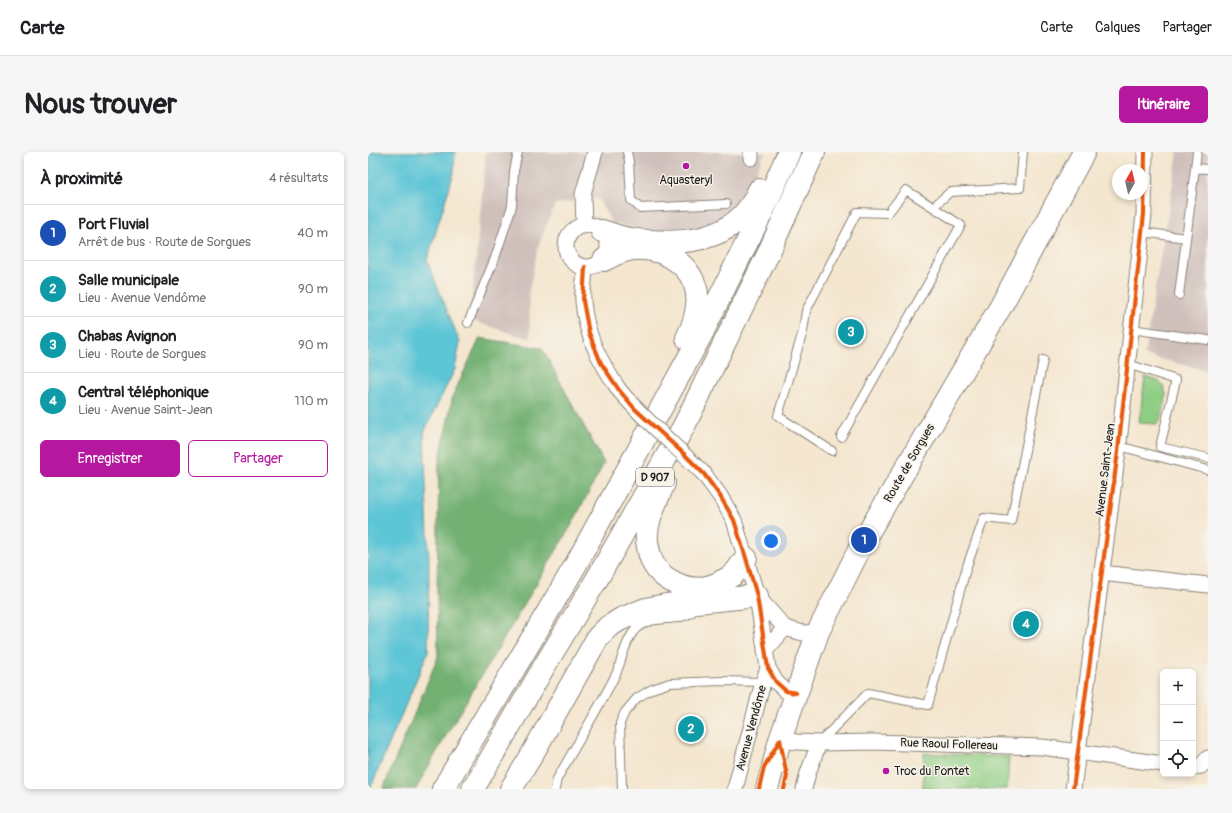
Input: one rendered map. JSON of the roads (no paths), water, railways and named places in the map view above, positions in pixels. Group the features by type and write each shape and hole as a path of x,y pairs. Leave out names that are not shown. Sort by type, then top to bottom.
{"main road":[{"path":"593,228 631,240 674,242 703,238 722,231 738,220 756,197 774,152"},
{"name":"D 907","path":"443,789 575,566 700,337 766,204 788,152"},
{"name":"D 907","path":"473,789 684,426 768,254 814,152"},
{"name":"Route de Sorgues","path":"767,789 780,740 818,632 864,540 1001,306 1084,152"},
{"path":"575,566 620,470 691,330 697,305 693,282 688,272 678,262 663,253 632,249 620,252 595,263"},
{"path":"684,426 648,525 647,540 649,553 654,566 676,583 689,588 702,588 733,574 746,558"},
{"path":"511,789 598,637 608,627 636,612 666,605 757,596"}],"street":[{"path":"593,228 583,194 595,152"},
{"name":"Avenue Saint-Jean","path":"1073,789 1128,364 1144,214 1145,152"},
{"path":"595,263 578,265 572,261 568,254 566,247 568,240 571,233 577,228 593,228 606,237 608,245 607,252 595,263 583,300 589,332 601,362 619,390 635,409 704,474 720,496 734,520 757,596 768,668 776,682 786,691 796,693"},
{"path":"1101,573 1208,585"},
{"path":"757,596 785,628 803,632 818,632"},
{"path":"765,651 785,628"},
{"name":"Avenue Vendôme","path":"735,789 768,668"},
{"name":"Rue Raoul Follereau","path":"780,740 819,743 873,742 1042,746 1160,764"},
{"path":"804,789 819,743"},
{"path":"1196,767 1201,766 1208,758"}],"lane":[{"path":"468,323 495,258 512,206 514,170 518,152"},
{"path":"627,152 631,200 640,208 726,204"},
{"path":"933,207 950,192 1020,188 1023,152"},
{"path":"1179,295 1197,152"},
{"path":"1195,168 1208,169"},
{"path":"832,451 778,416 803,332 806,311 857,212 888,213 906,190 960,225 840,437"},
{"path":"1142,232 1186,238"},
{"path":"1131,329 1208,340"},
{"path":"819,743 868,693 928,705 967,566 984,518 1011,521 1043,360"},
{"path":"1128,364 1176,380 1160,448 1208,458"},
{"path":"1118,446 1208,470"},
{"path":"555,789 557,779 612,682 629,640 635,631 646,623 656,619 683,616 691,613 701,602"},
{"path":"622,789 620,723 624,712 637,698 652,688 670,684 721,681 763,682"}],"water":[{"path":"368,152 455,152 454,172 427,261 460,342 455,369 424,432 429,562 428,652 370,789 368,789"}],"place":[{"name":"Aquasteryl","path":"686,166"},
{"name":"Chabas Avignon","path":"851,332"},
{"name":"Port Fluvial","path":"864,540"},
{"name":"Central téléphonique","path":"1026,624"},
{"name":"Salle municipale","path":"691,729"},
{"name":"Troc du Pontet","path":"886,771"}]}
